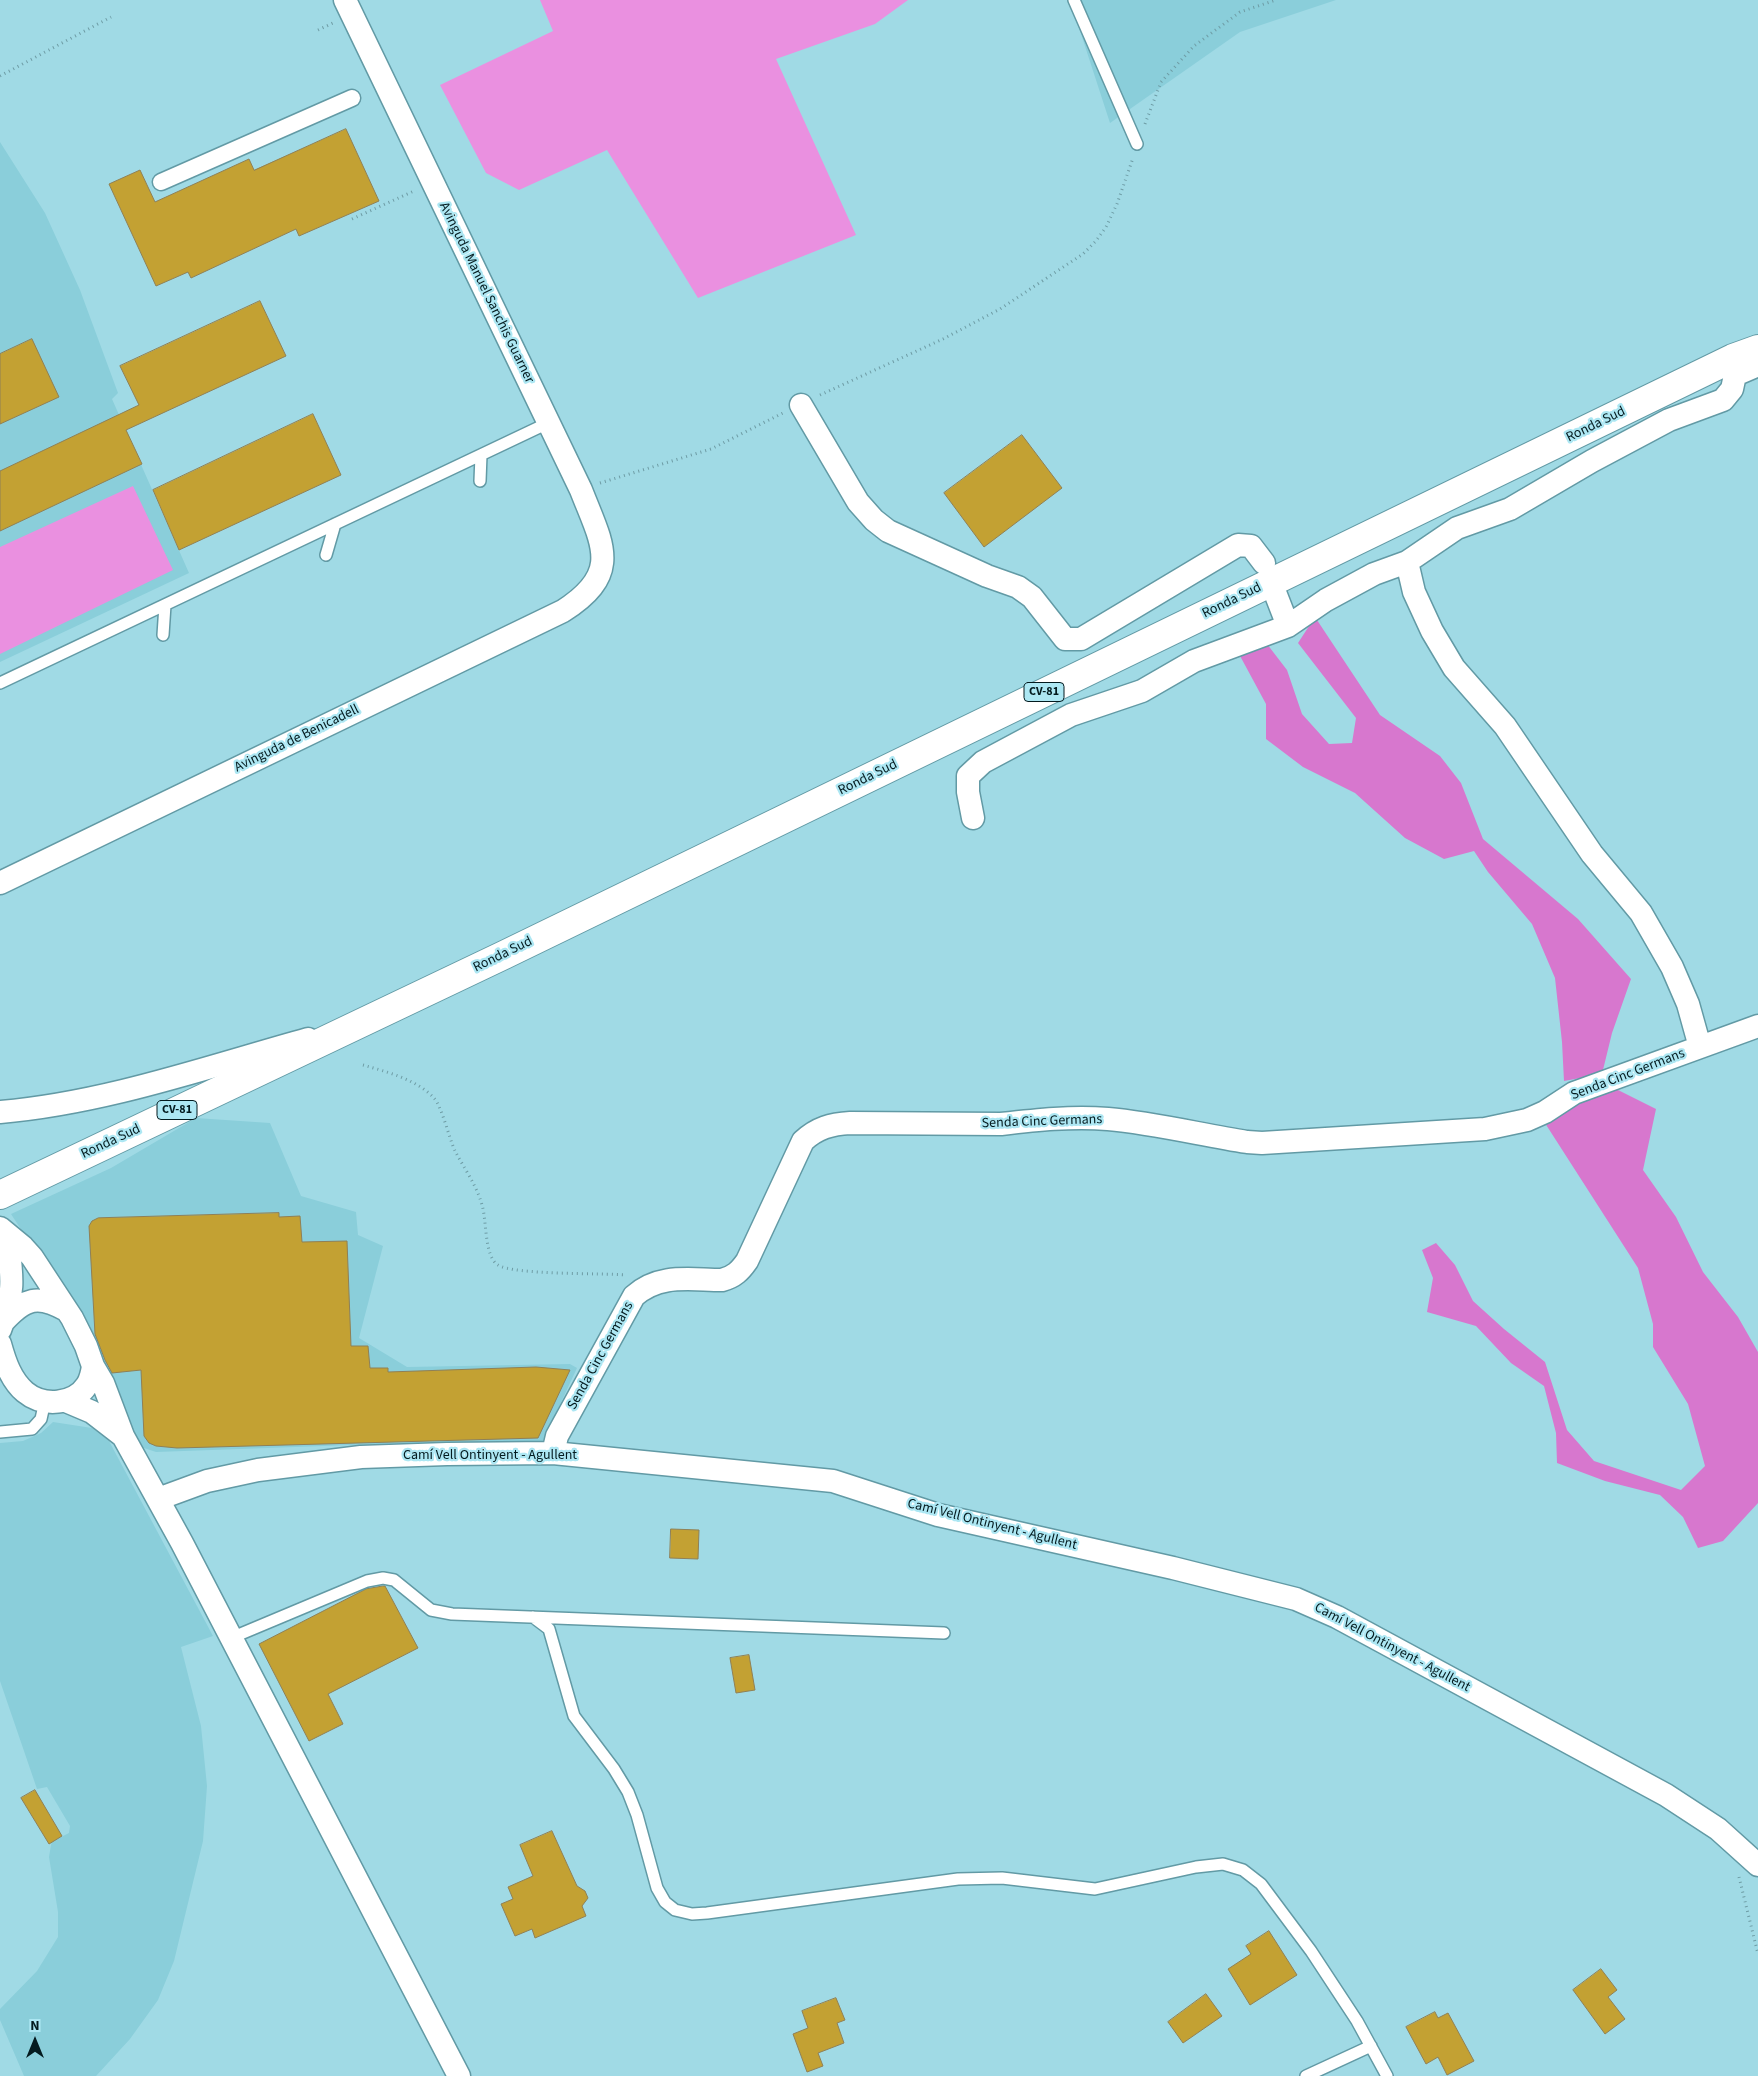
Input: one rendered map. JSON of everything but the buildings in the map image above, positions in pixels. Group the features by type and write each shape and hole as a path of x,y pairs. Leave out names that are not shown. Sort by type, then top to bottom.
{"main road":[{"name":"CV-81","path":"1750,358 1758,339"},
{"name":"Ronda Sud","path":"0,1195 1750,358"}],"street":[{"name":"Avinguda Manuel Sanchis Guarner","path":"346,0 581,490 604,553 603,565 590,590"},
{"path":"161,182 352,98"},
{"path":"973,818 968,792 968,776 983,762 1071,714 1142,691 1194,660 1288,626 1342,591 1374,574 1407,562 1457,528 1510,509 1592,461 1669,420 1723,400 1732,388 1735,374 1750,358"},
{"path":"801,405 858,502 874,520 897,535 987,576 1018,587 1032,597 1065,639 1081,639 1238,545 1252,546 1264,564"},
{"path":"1407,562 1414,592 1432,631 1454,668 1505,726 1592,854 1642,913 1672,967 1688,1004 1700,1047"},
{"name":"Avinguda de Benicadell","path":"0,883 542,622 579,601 590,590"},
{"path":"1276,595 1288,626"},
{"path":"0,1112 70,1102 160,1081 355,1026"},
{"name":"Senda Cinc Germans","path":"553,1453 557,1436 563,1424 634,1296 645,1286 670,1279 722,1280 740,1272 747,1261 803,1141 812,1133 833,1124 1001,1124 1071,1119 1109,1119 1262,1143 1485,1129 1527,1120 1545,1112 1574,1094 1758,1026"},
{"path":"3,1232 23,1246 32,1257 72,1318 86,1346 93,1366 103,1383 124,1436 459,2076"},
{"path":"2,1326 11,1295 12,1282 3,1232"},
{"path":"2,1326 20,1305 30,1302 48,1300 66,1310"},
{"path":"0,1344 14,1380 30,1396 56,1401 92,1412 124,1436"},
{"path":"56,1401 82,1391 91,1379 93,1366"},
{"path":"0,1392 24,1391"},
{"name":"Camí Vell Ontinyent - Agullent","path":"158,1499 207,1481 258,1470 361,1457 553,1453 833,1481 938,1515 1173,1568 1296,1599 1337,1617 1666,1795 1718,1829 1758,1865"}],"lane":[{"path":"1074,0 1137,144"},
{"path":"0,683 548,423"},
{"path":"480,482 481,455"},
{"path":"326,555 335,524"},
{"path":"163,634 165,605"},
{"path":"0,1432 32,1429 56,1401"},
{"path":"231,1638 367,1581 383,1578 394,1580 431,1610 452,1614 944,1633"},
{"path":"533,1617 549,1629 574,1716 614,1769 628,1792 638,1815 657,1888 665,1902 675,1910 692,1914 707,1913 958,1879 1002,1878 1095,1889 1196,1867 1223,1864 1243,1870 1261,1884 1311,1951 1357,2021 1387,2076"},
{"path":"1306,2076 1371,2046"}],"path":[{"path":"581,490 612,478 711,449 943,339 1000,309 1082,254 1101,234 1117,204 1137,144 1161,82 1194,46 1240,12 1276,0"},
{"path":"0,76 111,17"},
{"path":"352,219 432,182"},
{"path":"363,1065 391,1073 416,1084 435,1099 455,1149 482,1204 488,1236 488,1252 498,1265 520,1271 634,1276 645,1286"},
{"path":"1739,1876 1758,1954"}],"shaded area":[{"path":"540,0 908,0 875,24 776,59 856,235 698,298 607,150 519,190 486,173 440,85 553,31"},
{"path":"1070,0 1336,0 1240,32 1110,123"},
{"path":"0,142 45,213 80,290 118,393 112,399 189,573 0,662"},
{"path":"133,486 173,570 0,654 0,547"},
{"path":"1315,617 1380,715 1440,756 1461,783 1483,839 1578,919 1631,979 1612,1033 1602,1074 1564,1081 1555,978 1532,924 1488,872 1474,851 1444,859 1405,838 1355,793 1303,767 1266,739 1266,704 1239,654 1267,644 1287,670 1302,714 1329,744 1352,743 1356,718 1298,643"},
{"path":"1612,1087 1656,1109 1643,1170 1676,1217 1703,1272 1738,1317 1758,1352 1758,1503 1723,1541 1698,1548 1683,1517 1660,1495 1605,1481 1557,1463 1556,1433 1544,1386 1511,1363 1476,1326 1427,1312 1433,1278 1422,1250 1436,1243 1455,1265 1473,1301 1545,1362 1567,1430 1594,1461 1681,1490 1705,1466 1688,1404 1653,1347 1653,1324 1638,1268 1543,1120"},
{"path":"196,1118 270,1123 301,1196 356,1212 358,1235 383,1246 359,1338 407,1367 570,1364 577,1368 543,1441 407,1443 156,1452 141,1447 94,1341 11,1214 111,1168"},
{"path":"53,1422 92,1428 109,1441 213,1636 181,1647 201,1726 207,1786 203,1841 174,1961 158,2000 130,2039 96,2076 24,2076 0,2020 0,2009 37,1971 58,1937 58,1912 49,1857 52,1839 69,1833 70,1826 47,1787 37,1789 0,1681 0,1443 23,1441 41,1433"}]}
